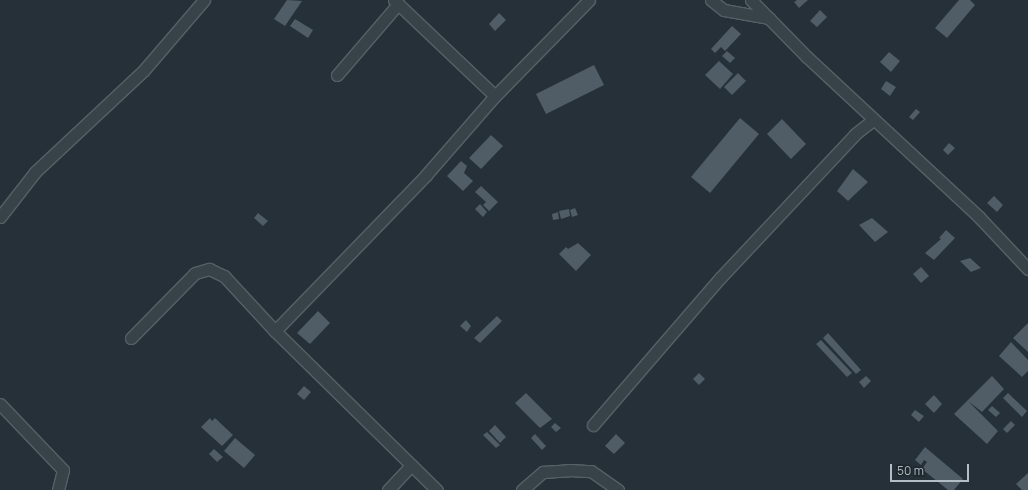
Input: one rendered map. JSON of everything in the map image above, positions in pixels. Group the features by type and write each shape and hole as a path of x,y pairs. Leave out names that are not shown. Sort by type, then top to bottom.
{"street":[{"path":"0,217 35,172 144,70 204,0"},
{"path":"275,331 426,175 494,96 589,0"},
{"path":"711,0 724,10 769,18"},
{"path":"752,0 873,120 979,217 1028,269"},
{"path":"337,75 396,2 494,96"},
{"path":"593,425 720,278 855,134 873,120"},
{"path":"131,338 195,273 208,269 224,276 275,331 437,490"},
{"path":"0,404 63,470 58,490"},
{"path":"388,490 411,465"},
{"path":"522,490 543,472 569,470 591,471 618,490"}],"building":[{"path":"287,0 302,1 285,26 274,19"},
{"path":"797,0 808,0 799,8 794,2"},
{"path":"959,0 970,0 975,5 947,38 935,28"},
{"path":"820,10 827,17 817,27 810,21"},
{"path":"499,13 506,20 495,31 489,24"},
{"path":"295,19 313,30 308,38 290,26"},
{"path":"732,26 741,34 725,51 721,47 715,53 711,49"},
{"path":"727,51 735,58 730,63 722,56"},
{"path":"889,52 900,61 891,72 880,62"},
{"path":"719,61 733,74 720,89 705,75"},
{"path":"594,65 604,85 546,114 536,94"},
{"path":"738,73 746,81 732,95 724,87"},
{"path":"886,81 896,87 890,96 881,89"},
{"path":"916,109 920,112 913,120 909,117"},
{"path":"740,118 759,134 710,193 691,177"},
{"path":"782,119 806,144 791,159 767,134"},
{"path":"491,135 503,146 481,169 469,158"},
{"path":"949,143 955,148 948,155 943,150"},
{"path":"461,161 467,166 464,173 473,181 463,191 447,176"},
{"path":"853,169 868,182 848,201 837,191"},
{"path":"481,186 498,202 489,211 483,205 486,202 475,192"},
{"path":"994,196 1003,205 997,212 987,203"},
{"path":"480,204 487,212 483,217 475,209"},
{"path":"575,208 578,215 572,217 570,210"},
{"path":"569,209 570,216 561,219 559,211"},
{"path":"558,212 559,219 553,220 552,214"},
{"path":"258,213 268,221 263,226 254,218"},
{"path":"872,218 888,232 875,242 859,225"},
{"path":"946,230 955,238 934,260 925,253 941,239 939,238"},
{"path":"578,243 591,255 576,271 559,254 566,247 568,249"},
{"path":"970,258 981,268 971,272 960,261"},
{"path":"921,267 929,276 921,283 913,274"},
{"path":"318,311 330,323 310,344 297,333"},
{"path":"497,316 502,321 480,343 474,338"},
{"path":"466,320 471,326 467,332 460,326"},
{"path":"1028,323 1028,352 1013,338"},
{"path":"828,333 861,370 856,374 823,338"},
{"path":"821,340 852,373 847,377 816,344"},
{"path":"1011,342 1028,360 1028,371 1022,377 999,356"},
{"path":"699,373 705,379 699,385 693,379"},
{"path":"866,376 871,381 864,388 859,382"},
{"path":"992,376 1004,389 982,412 968,401 998,431 987,444 954,414"},
{"path":"304,386 311,392 304,400 297,394"},
{"path":"526,393 552,419 540,428 515,403"},
{"path":"1008,393 1027,411 1022,417 1003,398"},
{"path":"934,395 942,404 934,413 925,404"},
{"path":"992,406 1000,413 996,417 988,410"},
{"path":"915,410 924,416 919,422 911,415"},
{"path":"210,418 212,421 215,418 233,435 222,446 201,427"},
{"path":"1011,421 1015,425 1007,433 1003,429"},
{"path":"555,423 561,428 556,432 551,427"},
{"path":"495,425 506,437 500,443 489,431"},
{"path":"487,432 500,445 496,448 483,435"},
{"path":"535,434 546,446 542,450 531,438"},
{"path":"616,434 625,443 614,454 605,446"},
{"path":"235,438 255,455 244,468 224,451"},
{"path":"925,447 963,479 954,490 948,490 922,469 927,462 924,460 921,465 915,460"},
{"path":"214,449 223,457 217,462 209,454"},
{"path":"1028,473 1028,490 1022,490 1016,484"}]}
